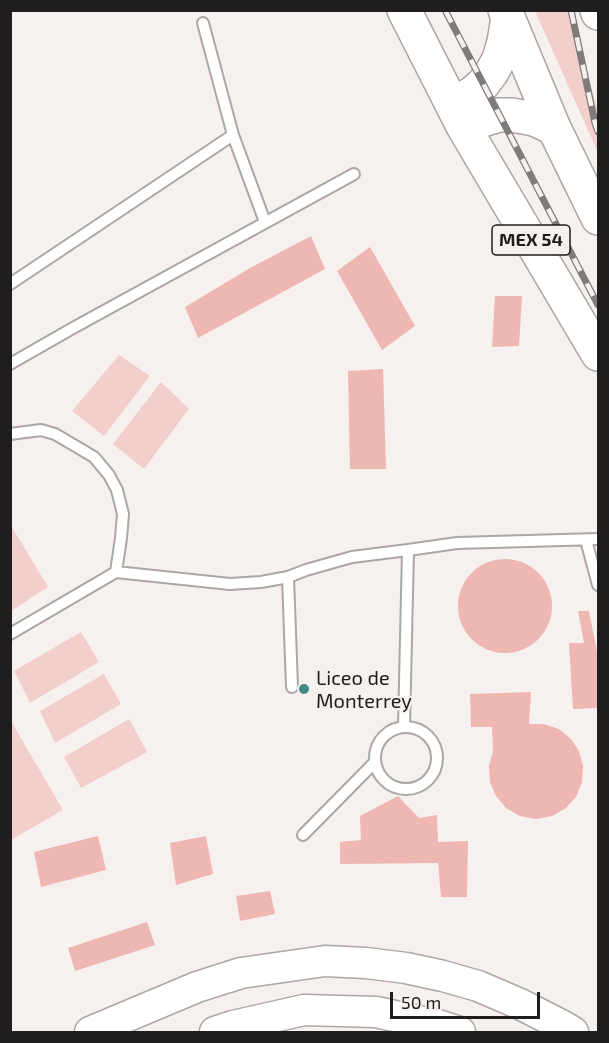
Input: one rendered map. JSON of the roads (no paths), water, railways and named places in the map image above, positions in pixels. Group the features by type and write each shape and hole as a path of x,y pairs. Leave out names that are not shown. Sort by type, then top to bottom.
{"main road":[{"name":"MEX 54","path":"404,10 458,115 598,354"},
{"name":"MEX 54","path":"506,14 554,128 598,218"},
{"path":"458,115 492,72 499,59 504,42 506,14"},
{"path":"458,115 506,115 534,119 554,128"},
{"path":"90,1032 197,987 230,977 260,970 325,961 406,968 478,986 520,1004 573,1032"},
{"path":"215,1032 304,1010 376,1012 460,1032"}],"lane":[{"path":"202,23 233,135 265,222"},
{"path":"10,284 233,135"},
{"path":"10,364 354,174"},
{"path":"10,434 41,430 55,434 94,457 109,475 117,490 123,514 116,572"},
{"path":"10,634 116,572 230,584 261,582 288,577 352,557 457,543 598,539"},
{"path":"586,540 598,585"},
{"path":"404,726 408,550"},
{"path":"288,577 292,687"},
{"path":"404,726 423,731 431,738 437,757 431,777 414,788 404,789 394,787 385,781 378,773 374,763 374,752 378,742 394,728 404,726"},
{"path":"303,835 374,763"}],"railway":[{"path":"445,10 598,305"},
{"path":"571,10 598,132"}],"place":[{"name":"Liceo de Monterrey","path":"304,689"}]}
